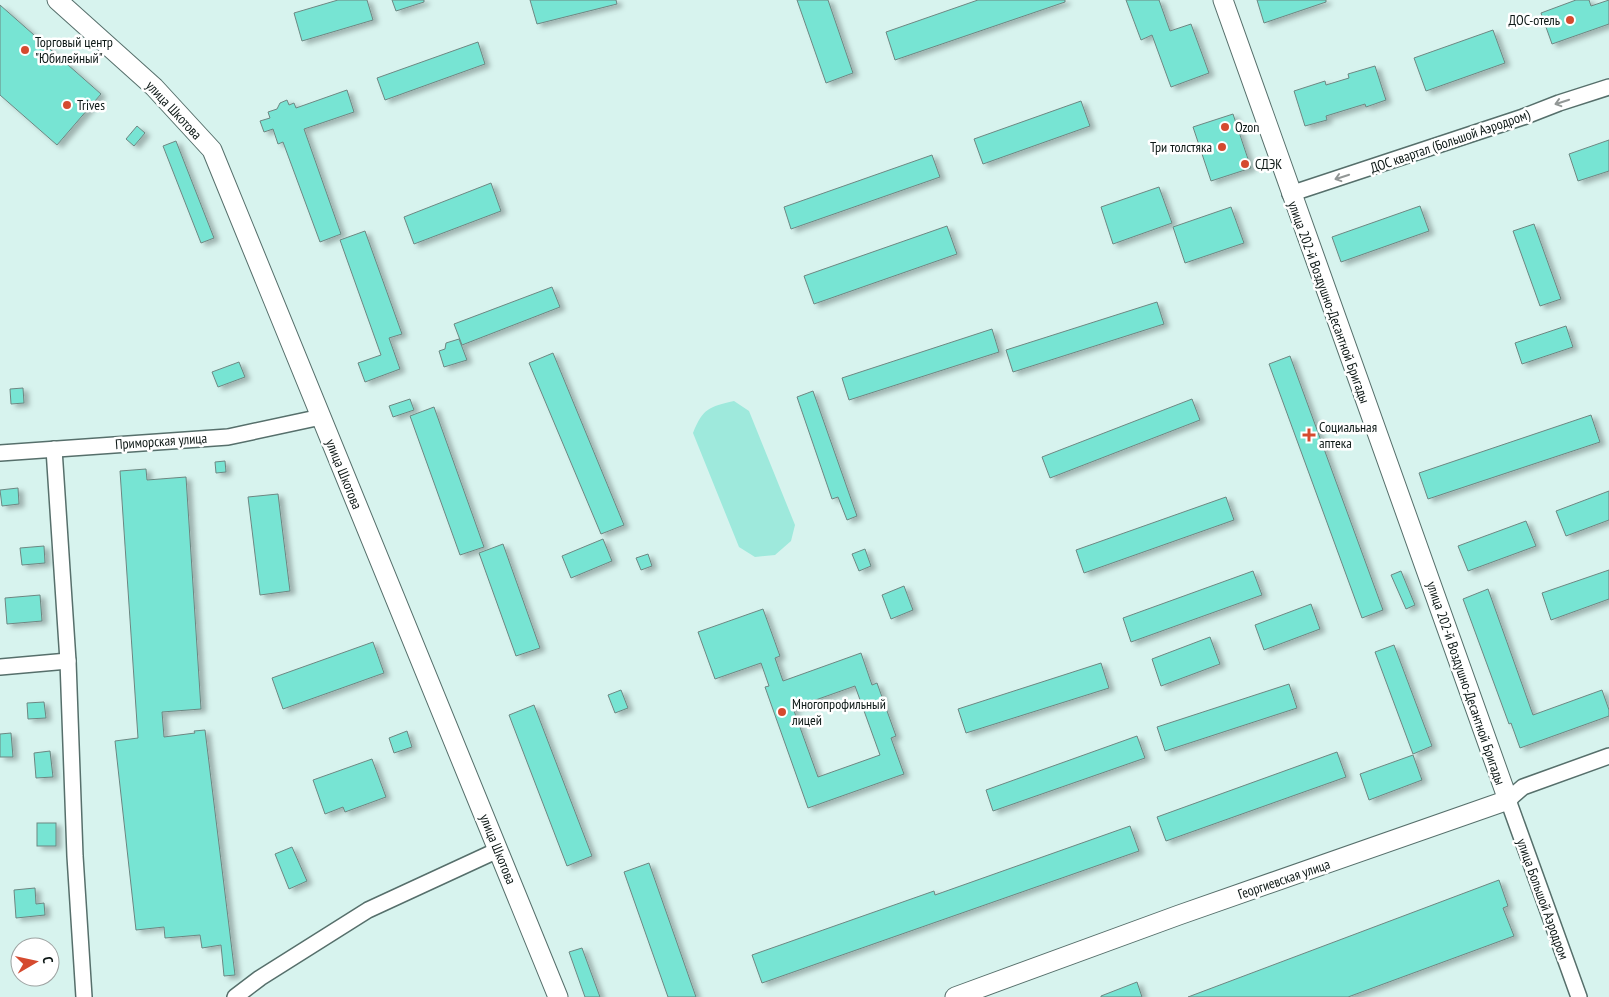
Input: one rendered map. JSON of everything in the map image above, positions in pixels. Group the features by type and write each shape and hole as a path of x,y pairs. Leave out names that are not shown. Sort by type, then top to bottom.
{"street":[{"name":"улица Шкотова","path":"57,0 154,87 212,150 558,997"},
{"name":"улица 202-й Воздушно-Десантной Бригады","path":"1223,0 1290,194 1508,800"},
{"name":"ДОС квартал (Большой Аэродром)","path":"1290,194 1609,87"},
{"name":"Приморская улица","path":"0,453 228,437 321,417"},
{"path":"54,449 68,661 75,856 84,997"},
{"path":"0,666 68,661"},
{"name":"Георгиевская улица","path":"955,997 1179,915 1508,800 1523,786 1609,756"},
{"name":"улица Большой Аэродром","path":"1508,800 1579,997"},
{"path":"235,997 260,978 368,910 498,850"}],"green space":[{"path":"734,401 749,411 795,525 791,541 775,555 755,557 739,547 693,433 704,413 718,405"}],"building":[{"path":"338,0 367,0 373,20 302,41 294,13"},
{"path":"392,0 424,0 424,2 396,11"},
{"path":"530,0 616,0 617,4 537,24"},
{"path":"797,0 828,0 853,73 826,83"},
{"path":"978,0 1065,0 1065,2 895,60 886,32"},
{"path":"1126,0 1159,0 1170,31 1191,24 1209,73 1171,87 1152,35 1141,40"},
{"path":"1257,0 1326,0 1326,2 1264,23"},
{"name":"ДОС-отель","path":"1576,0 1589,0 1591,6 1609,0 1609,24 1552,44 1541,13"},
{"name":"Торговый центр \"Юбилейный\"","path":"0,5 101,94 57,145 0,95"},
{"path":"1493,30 1505,63 1426,91 1414,58"},
{"path":"478,42 485,64 385,100 377,78"},
{"path":"1375,66 1386,100 1366,107 1365,104 1326,116 1327,120 1305,126 1294,91 1325,81 1326,85 1349,78 1348,74"},
{"path":"347,90 354,112 304,129 341,234 320,242 283,142 278,144 273,129 264,132 260,121 270,118 268,112 277,109 280,103 287,100 289,105 294,103 296,108"},
{"path":"1081,101 1090,126 983,164 974,139"},
{"name":"Три толстяка","path":"1233,114 1251,168 1211,181 1193,127"},
{"path":"137,126 145,133 134,146 126,139"},
{"path":"1609,140 1609,171 1578,181 1569,154"},
{"path":"176,141 214,238 201,243 163,146"},
{"path":"932,155 940,177 791,229 784,207"},
{"path":"491,183 501,211 414,244 404,217"},
{"path":"1159,187 1172,223 1113,244 1101,207"},
{"path":"1420,206 1429,231 1341,262 1332,237"},
{"path":"1231,207 1244,243 1185,263 1173,227"},
{"path":"1534,224 1561,299 1540,306 1513,231"},
{"path":"947,226 957,254 814,304 804,276"},
{"path":"365,231 402,334 389,338 400,369 365,382 358,363 381,355 340,240"},
{"path":"552,287 560,307 462,345 454,324"},
{"path":"1157,302 1164,324 1013,372 1006,350"},
{"path":"1566,326 1573,347 1522,364 1515,343"},
{"path":"992,329 999,352 849,400 842,378"},
{"path":"459,339 467,360 444,367 439,351 445,349 446,343"},
{"path":"553,353 624,525 601,534 529,363"},
{"path":"1290,356 1383,610 1362,618 1269,364"},
{"path":"239,362 245,377 218,387 212,372"},
{"path":"23,388 24,403 11,404 10,389"},
{"path":"813,391 857,516 847,520 838,497 832,499 797,397"},
{"path":"410,399 414,410 393,417 389,406"},
{"path":"1192,399 1200,420 1050,478 1042,457"},
{"path":"434,407 484,547 460,555 410,416"},
{"path":"1591,415 1600,442 1428,499 1419,473"},
{"path":"225,461 226,472 216,473 215,462"},
{"path":"146,469 147,480 186,477 201,709 162,712 164,737 205,730 235,975 224,976 221,945 202,948 200,935 165,938 164,927 136,930 115,741 138,738 120,471"},
{"path":"18,488 19,504 2,506 0,490"},
{"path":"1609,491 1609,520 1566,536 1556,511"},
{"path":"278,494 290,591 260,595 248,497"},
{"path":"1226,497 1234,520 1084,573 1076,550"},
{"path":"1526,521 1536,546 1468,571 1458,546"},
{"path":"603,539 612,561 571,578 562,556"},
{"path":"503,544 540,648 516,656 479,553"},
{"path":"44,546 45,563 22,565 20,548"},
{"path":"865,549 871,566 859,571 852,554"},
{"path":"648,554 652,566 641,570 636,558"},
{"path":"1609,570 1609,599 1551,620 1542,593"},
{"path":"1253,571 1262,595 1131,642 1123,618"},
{"path":"1401,571 1415,605 1406,609 1391,575"},
{"path":"904,586 913,610 891,619 882,595"},
{"path":"1488,589 1533,715 1602,690 1609,710 1609,716 1520,748 1511,723 1509,724 1463,599"},
{"path":"40,595 42,621 7,624 5,598"},
{"path":"1311,604 1320,629 1264,650 1255,625"},
{"path":"763,609 780,656 775,658 783,681 861,653 872,685 877,683 896,736 891,738 904,774 808,808 765,687 769,686 761,663 715,679 698,632","holes":["855,686 880,755 818,777 793,708"]},
{"path":"1210,637 1220,664 1161,686 1152,659"},
{"path":"373,642 384,673 283,709 272,678"},
{"path":"1394,645 1432,746 1413,754 1375,652"},
{"path":"1101,663 1109,688 966,733 958,709"},
{"path":"1289,684 1297,708 1165,751 1157,727"},
{"path":"621,690 628,708 615,713 608,695"},
{"path":"44,702 46,718 28,719 27,703"},
{"path":"534,705 592,856 567,866 509,715"},
{"path":"407,731 412,747 394,753 389,738"},
{"path":"11,733 13,757 0,757 0,734"},
{"path":"1137,736 1145,758 993,811 986,790"},
{"path":"50,751 53,777 36,778 34,753"},
{"path":"1337,752 1346,777 1166,841 1157,817"},
{"path":"1413,755 1422,780 1369,800 1360,774"},
{"path":"372,759 386,797 345,812 343,807 325,814 313,780"},
{"path":"37,823 56,823 56,846 37,846"},
{"path":"1130,826 1139,851 762,983 752,955 934,891 935,895"},
{"path":"292,847 307,881 289,889 275,854"},
{"path":"649,863 696,997 668,997 624,872"},
{"path":"1499,880 1508,906 1503,908 1514,936 1348,997 1188,997"},
{"path":"35,888 36,904 44,903 45,915 16,918 14,890"},
{"path":"582,948 600,997 585,997 569,952"},
{"path":"1137,982 1142,997 1101,997 1101,996"}],"place":[{"name":"ДОС-отель","path":"1570,20"},
{"name":"Торговый центр \"Юбилейный\"","path":"25,50"},
{"name":"Trives","path":"67,105"},
{"name":"Ozon","path":"1225,127"},
{"name":"Три толстяка","path":"1222,147"},
{"name":"СДЭК","path":"1245,164"},
{"name":"Социальная аптека","path":"1309,435"},
{"name":"Многопрофильный лицей","path":"782,712"}]}
